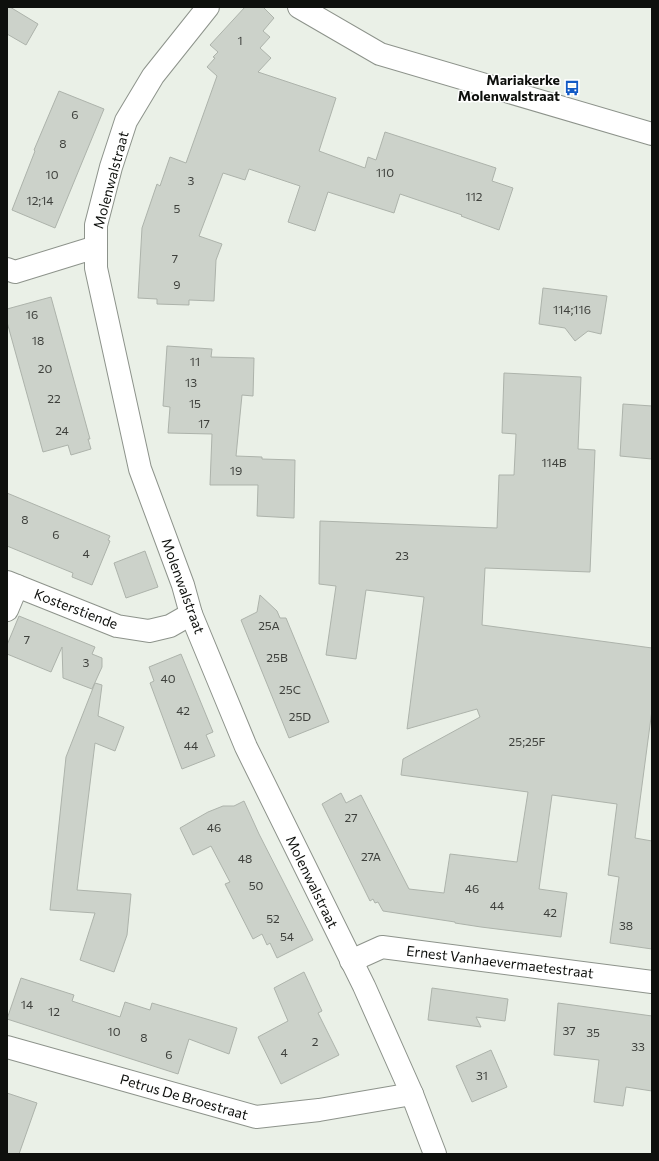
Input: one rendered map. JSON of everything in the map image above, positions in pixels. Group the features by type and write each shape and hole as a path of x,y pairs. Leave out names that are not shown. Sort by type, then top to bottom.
{"street":[{"name":"Molenwalstraat","path":"208,7 153,76 126,121 111,167 96,224 96,268 140,469 191,614 246,747 364,986 412,1094 435,1154"},
{"path":"299,7 380,54 652,134"},
{"path":"7,269 15,272 96,247"},
{"path":"7,610 12,584"},
{"name":"Kosterstiende","path":"12,584 117,626 150,631 170,626 191,614"},
{"name":"Ernest Vanhaevermaetestraat","path":"351,961 382,947 652,982"},
{"name":"Petrus De Broestraat","path":"7,1047 256,1116 319,1110 412,1094"}],"building":[{"path":"7,7 10,7 38,24 26,45 7,34"},
{"path":"245,7 263,7 274,18 263,31 270,37 260,48 271,58 258,72 336,98 319,151 365,168 368,157 376,160 385,132 496,168 492,181 513,188 499,230 461,216 462,215 400,194 394,213 328,192 315,231 288,222 300,186 249,169 245,180 223,173 199,236 222,244 216,260 214,301 189,300 189,305 157,304 157,299 138,298 142,228 157,184 160,186 170,157 186,163 217,76 207,67 218,52 210,45"},
{"path":"59,91 104,109 55,228 12,210 35,151 34,150"},
{"path":"543,288 607,296 601,334 588,331 575,341 565,328 539,324"},
{"path":"51,297 90,439 88,439 91,449 71,455 68,445 43,452 7,322 7,309"},
{"path":"167,346 212,349 211,357 254,358 253,396 242,395 236,456 262,457 262,459 295,460 294,518 257,516 258,485 210,485 212,434 168,433 170,407 163,406"},
{"path":"504,373 581,377 578,449 595,450 590,572 485,568 482,625 652,648 652,710 635,838 652,841 652,949 610,943 619,877 608,875 617,804 552,795 539,889 567,893 561,937 481,927 383,911 378,902 375,903 373,899 370,901 322,804 341,793 346,803 361,795 409,889 444,893 450,854 517,862 528,792 401,775 403,759 480,717 477,709 407,729 424,597 366,590 356,659 326,655 336,586 319,584 320,521 497,528 499,475 514,475 516,434 502,433"},
{"path":"623,404 652,406 652,459 620,456"},
{"path":"7,493 110,536 108,540 110,541 92,585 72,577 73,573 7,546"},
{"path":"145,551 158,587 126,598 114,563"},
{"path":"260,595 277,611 280,618 286,618 329,722 289,738 241,620 257,612"},
{"path":"19,616 95,647 92,654 102,658 102,667 92,689 63,678 62,647 51,672 7,654 7,645"},
{"path":"181,654 213,732 206,735 215,756 182,769 150,683 154,681 149,667"},
{"path":"95,683 102,685 98,716 124,727 115,751 95,743 77,890 131,894 127,935 114,972 80,960 95,913 50,910 66,757"},
{"path":"244,801 259,834 313,940 277,958 270,943 267,945 262,934 253,939 225,884 230,882 211,846 193,855 180,828 208,812 223,806 234,806"},
{"path":"304,972 322,1011 318,1013 339,1055 281,1084 258,1037 288,1021 274,988"},
{"path":"21,978 74,995 72,1001 120,1017 125,1002 150,1010 152,1003 237,1028 229,1054 189,1039 178,1074 7,1019"},
{"path":"432,988 508,999 505,1021 476,1017 481,1027 428,1020"},
{"path":"558,1003 652,1016 652,1091 626,1087 623,1106 594,1102 599,1060 554,1055"},
{"path":"491,1050 507,1087 472,1102 456,1066"},
{"path":"7,1093 37,1103 19,1154 7,1154"}],"place":[{"name":"Mariakerke Molenwalstraat","path":"572,88"}]}
